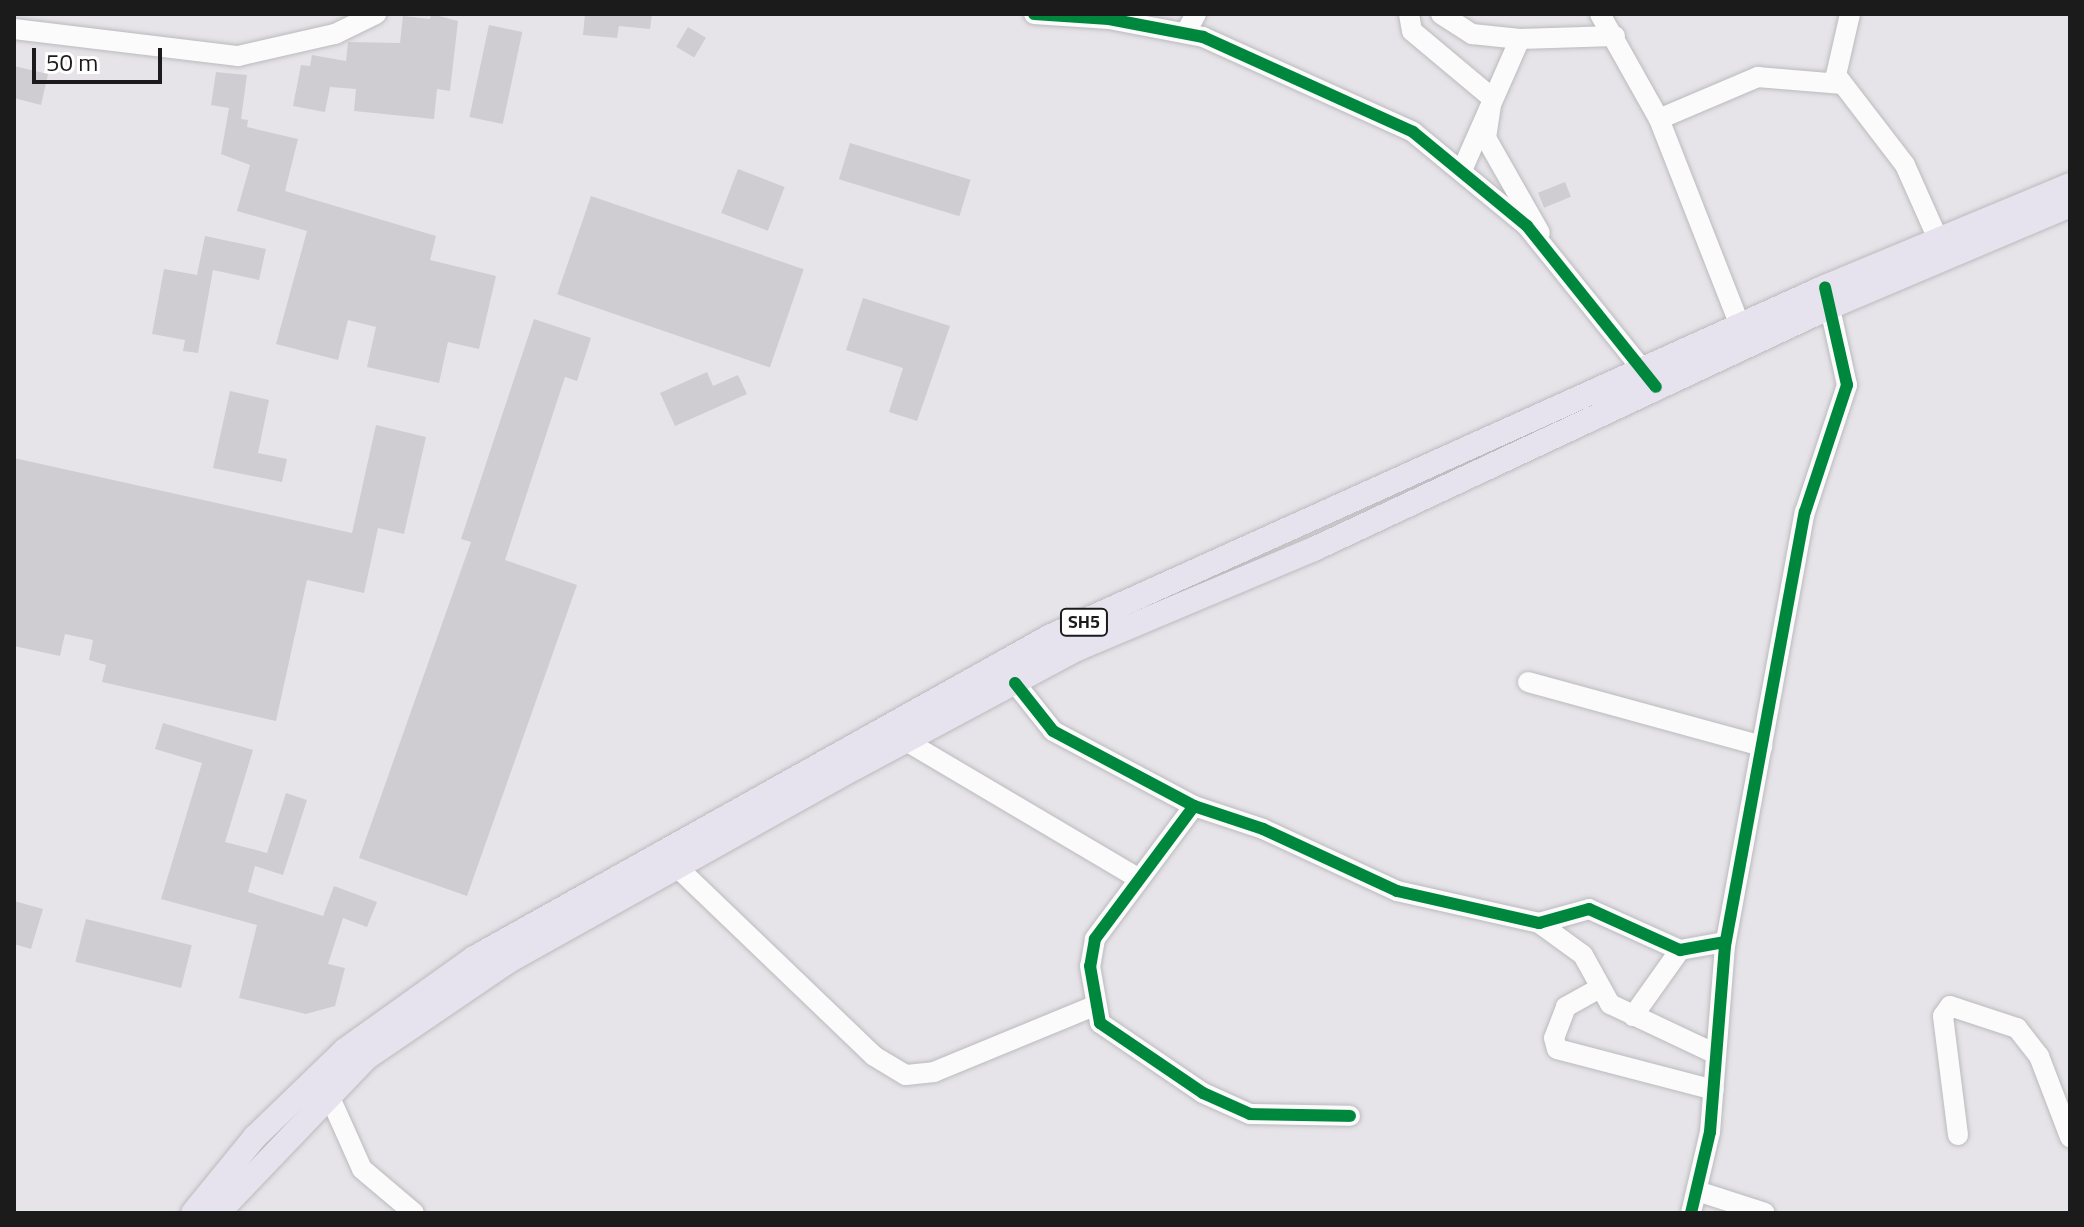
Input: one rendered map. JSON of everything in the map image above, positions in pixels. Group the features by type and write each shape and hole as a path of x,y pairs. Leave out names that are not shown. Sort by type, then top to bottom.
{"main road":[{"name":"SH5","path":"193,1213 255,1137 345,1050 474,958 677,867 1015,683 1650,378 1827,297 1938,239 2070,185"},
{"name":"SH5","path":"218,1213 358,1064 576,911 1049,637 1650,378 1740,326 1827,297 2070,205"}],"street":[{"path":"14,29 238,56 335,34 376,14"},
{"path":"1034,14 1191,23 1413,132 1463,168 1546,246 1650,378"},
{"path":"1409,14 1412,31 1492,98"},
{"path":"1441,14 1464,32 1520,39 1615,36"},
{"path":"1600,14 1659,119 1740,326"},
{"path":"1850,14 1835,65 1842,84 1905,165 1938,239"},
{"path":"1463,168 1520,39"},
{"path":"1659,119 1758,77 1842,84"},
{"path":"1492,98 1486,138 1546,246"},
{"path":"1691,1213 1714,1090 1725,942 1805,512 1847,385 1827,297"},
{"path":"1528,682 1762,746"},
{"path":"1015,683 1053,731 1194,806 1263,829 1397,891 1539,923 1583,955 1598,989 1633,1016 1716,1054"},
{"path":"906,741 1139,879"},
{"path":"1194,806 1139,879 1090,952 1094,1006 1100,1023 1118,1039 1203,1093 1250,1114 1350,1116"},
{"path":"677,867 874,1056 906,1075 934,1072 1094,1006"},
{"path":"1539,923 1589,909 1680,950 1725,942"},
{"path":"1633,1016 1680,950"},
{"path":"1598,989 1566,1007 1554,1038 1557,1049 1714,1090"},
{"path":"1958,1135 1943,1016 1950,1006 2017,1028 2039,1056 2070,1137"},
{"path":"328,1093 362,1169 414,1213"},
{"path":"1697,1191 1765,1213"}],"building":[{"path":"431,14 458,21 450,91 437,89 434,119 354,111 356,89 330,87 325,112 293,106 301,65 310,66 312,55 346,61 348,42 400,43 403,16 430,19"},
{"path":"585,14 652,14 650,29 619,26 617,38 583,35"},
{"path":"489,25 522,32 503,124 469,117"},
{"path":"688,27 706,38 694,58 676,47"},
{"path":"14,66 48,74 41,105 14,98"},
{"path":"216,72 247,75 241,119 248,120 247,127 298,139 285,191 436,236 430,260 496,276 479,349 448,342 439,383 367,367 376,327 348,320 338,360 276,344 307,231 237,211 250,165 221,154 229,108 211,105"},
{"path":"850,143 970,180 959,216 839,179"},
{"path":"738,169 785,187 768,231 721,213"},
{"path":"1565,182 1571,197 1544,208 1538,193"},
{"path":"591,196 804,269 770,368 557,294"},
{"path":"205,236 266,249 259,280 213,270 198,353 183,351 185,340 152,334 164,269 197,275"},
{"path":"863,298 950,326 917,421 889,412 903,368 846,350"},
{"path":"534,319 591,338 577,381 565,377 505,560 577,585 467,896 359,858 471,542 461,539"},
{"path":"707,372 713,386 738,375 747,394 675,426 660,393"},
{"path":"230,391 269,400 258,453 287,459 282,482 213,468"},
{"path":"376,425 426,437 404,534 378,528 364,593 307,580 276,721 102,682 106,665 89,660 93,640 65,634 60,656 14,646 14,458 352,533"},
{"path":"163,723 253,750 225,842 267,853 286,793 307,800 283,875 255,866 248,892 323,916 334,886 377,902 367,927 343,918 328,964 345,968 335,1006 306,1014 239,998 257,925 161,899 202,763 155,749"},
{"path":"14,901 43,909 31,949 14,944"},
{"path":"86,919 192,945 181,988 75,962"}],"cycle path":[{"path":"1034,14 1109,19 1203,37 1413,132 1527,226 1656,387"},
{"path":"1691,1213 1710,1132 1725,946 1805,512 1847,385 1825,287"},
{"path":"1015,683 1053,731 1194,806 1263,829 1397,891 1539,923 1589,909 1680,950 1725,942"},
{"path":"1194,806 1095,939 1090,966 1100,1023 1203,1093 1250,1114 1350,1116"}]}
